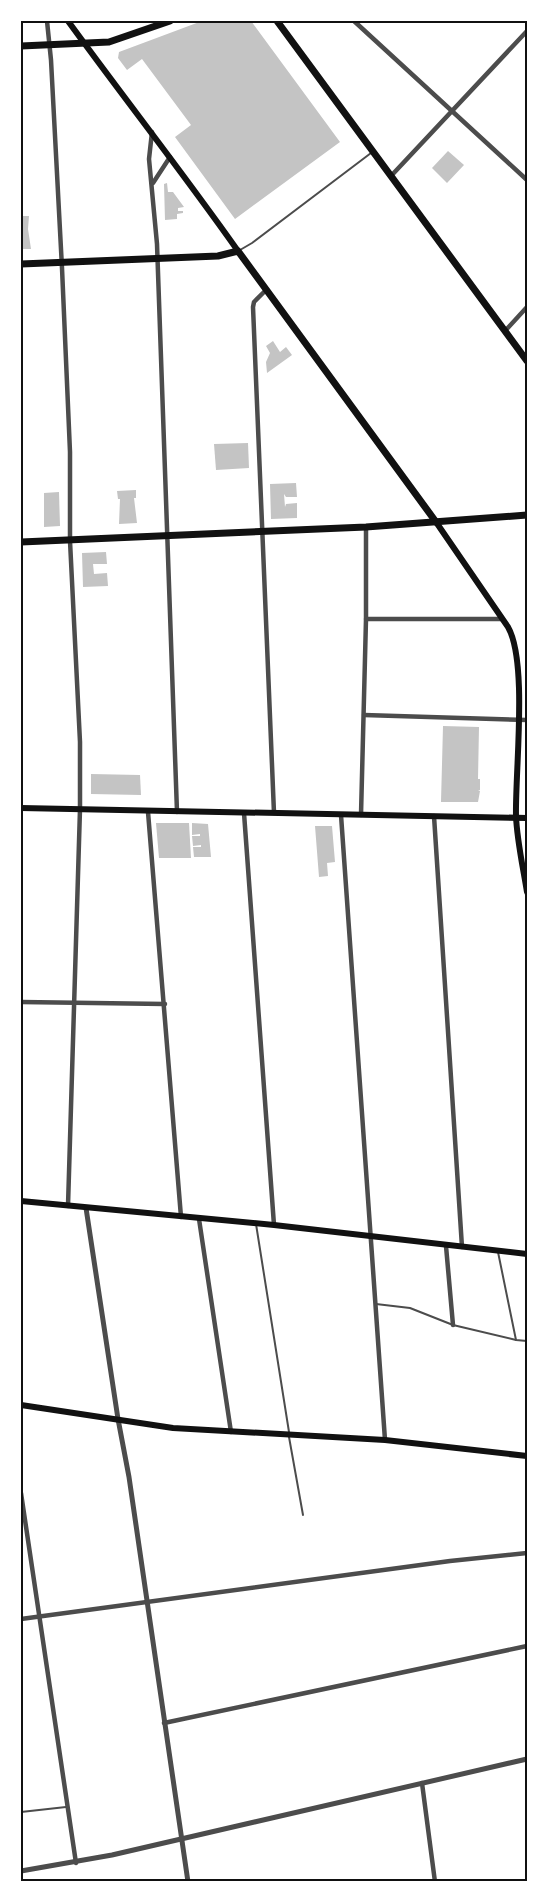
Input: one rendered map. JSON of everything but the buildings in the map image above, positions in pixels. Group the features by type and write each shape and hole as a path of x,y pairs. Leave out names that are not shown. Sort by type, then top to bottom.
{"main road":[{"path":"68,21 152,132 436,522 514,638 517,653 518,720 516,818 527,892"},
{"path":"21,46 109,42 126,38 170,21"},
{"path":"277,21 527,361"},
{"path":"21,264 157,260 218,256 238,251"},
{"path":"21,542 366,527 527,515"},
{"path":"21,808 527,818"},
{"path":"21,1201 274,1225 527,1254"},
{"path":"21,1405 173,1428 385,1440 527,1456"}],"street":[{"path":"47,21 62,263 70,452 70,541 77,643 80,809 68,1206"},
{"path":"354,21 527,180"},
{"path":"391,176 527,31"},
{"path":"152,132 148,159 152,184 157,260 177,812"},
{"path":"152,184 170,157"},
{"path":"266,290 254,302 253,307 264,531 274,813"},
{"path":"504,330 527,308"},
{"path":"361,815 366,620 366,527"},
{"path":"366,620 503,619"},
{"path":"364,715 527,720"},
{"path":"148,812 181,1217"},
{"path":"244,812 274,1225"},
{"path":"341,815 385,1440"},
{"path":"434,816 462,1247"},
{"path":"21,1002 165,1004"},
{"path":"86,1208 118,1419 129,1477 145,1601 188,1882"},
{"path":"199,1219 231,1432"},
{"path":"446,1246 453,1325"},
{"path":"21,1493 76,1863"},
{"path":"21,1619 450,1560 527,1553"},
{"path":"164,1723 527,1646"},
{"path":"21,1871 76,1863 527,1759"},
{"path":"422,1783 435,1882"}],"lane":[{"path":"238,251 252,243 373,152"},
{"path":"256,1224 303,1515"},
{"path":"498,1252 516,1340"},
{"path":"376,1304 410,1308 453,1325 527,1341"},
{"path":"21,1812 67,1806"}]}
